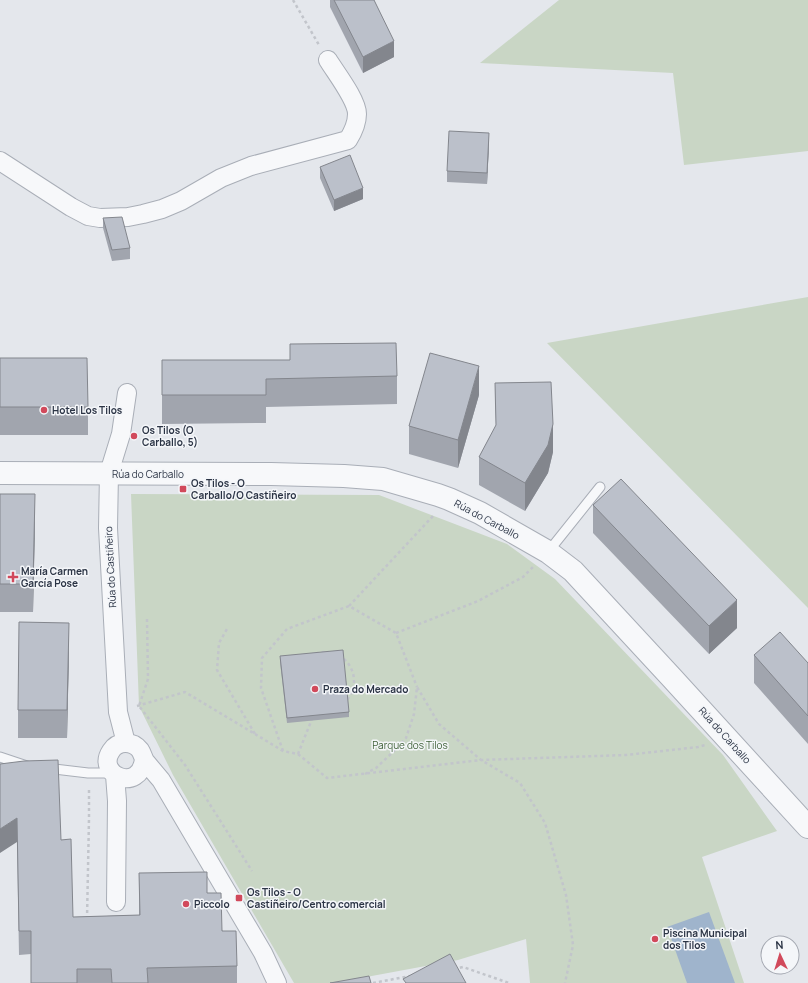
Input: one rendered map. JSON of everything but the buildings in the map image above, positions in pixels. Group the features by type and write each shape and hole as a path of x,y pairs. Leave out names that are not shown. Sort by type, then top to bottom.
{"street":[{"path":"0,161 71,208 88,216 100,218 128,218 162,209 181,201 221,178 251,166 348,140 354,131 357,109 354,100 328,60"},
{"name":"Rúa do Castiñeiro","path":"126,393 121,434 109,473 108,528 118,712 126,743"},
{"name":"Rúa do Carballo","path":"0,473 263,474 344,476 383,479 438,495 480,513 548,552 573,571 808,827"},
{"path":"144,759 141,770 132,777 126,778 120,778 114,774 108,761 111,750 120,744 126,743 136,746 140,750 144,759 164,785 263,953 277,983"},
{"path":"114,774 117,801 116,902"}],"lane":[{"path":"548,552 600,487"},
{"path":"0,757 28,766 88,773 114,774"}],"path":[{"path":"293,0 328,60"},
{"path":"283,751 261,688 262,658 287,629 349,606 448,499"},
{"path":"396,633 478,601 523,577 548,552"},
{"path":"349,606 396,633 417,687 439,724 481,760 520,783 545,823 566,895 573,945 565,983"},
{"path":"139,706 148,679 147,619"},
{"path":"227,629 220,643 217,670 255,734"},
{"path":"322,652 333,653 342,657 349,664 353,672 354,684 350,697 341,706 326,711 317,708 311,707 303,701 299,694 296,681 297,671 301,664 309,657 322,652"},
{"path":"365,774 376,768 406,738 414,714 417,687"},
{"path":"139,706 185,692 283,751 298,754 327,778 481,760 626,755 698,747 727,738"},
{"path":"139,706 184,765 252,871"},
{"path":"298,754 317,708"},
{"path":"87,915 87,922"},
{"path":"448,970 463,967 509,983"},
{"path":"373,983 411,976"}],"green space":[{"path":"559,0 808,0 808,151 684,165 673,73 480,63"},
{"path":"808,297 808,608 547,343"},
{"name":"Parque dos Tilos","path":"131,494 379,495 507,544 555,579 723,755 777,831 702,857 744,983 530,983 526,939 458,960 334,983 294,983 173,775 139,706"}],"water":[{"path":"709,912 735,983 687,983 667,927"}],"place":[{"name":"Hotel Los Tilos","path":"44,410"},
{"name":"Os Tilos (O Carballo, 5)","path":"134,436"},
{"name":"Os Tilos - O Carballo/O Castiñeiro","path":"183,489"},
{"name":"María Carmen García Pose","path":"13,577"},
{"name":"Praza do Mercado","path":"315,689"},
{"name":"Os Tilos - O Castiñeiro/Centro comercial","path":"239,898"},
{"name":"Piccolo","path":"186,904"},
{"name":"Piscina Municipal dos Tilos","path":"655,939"}]}
